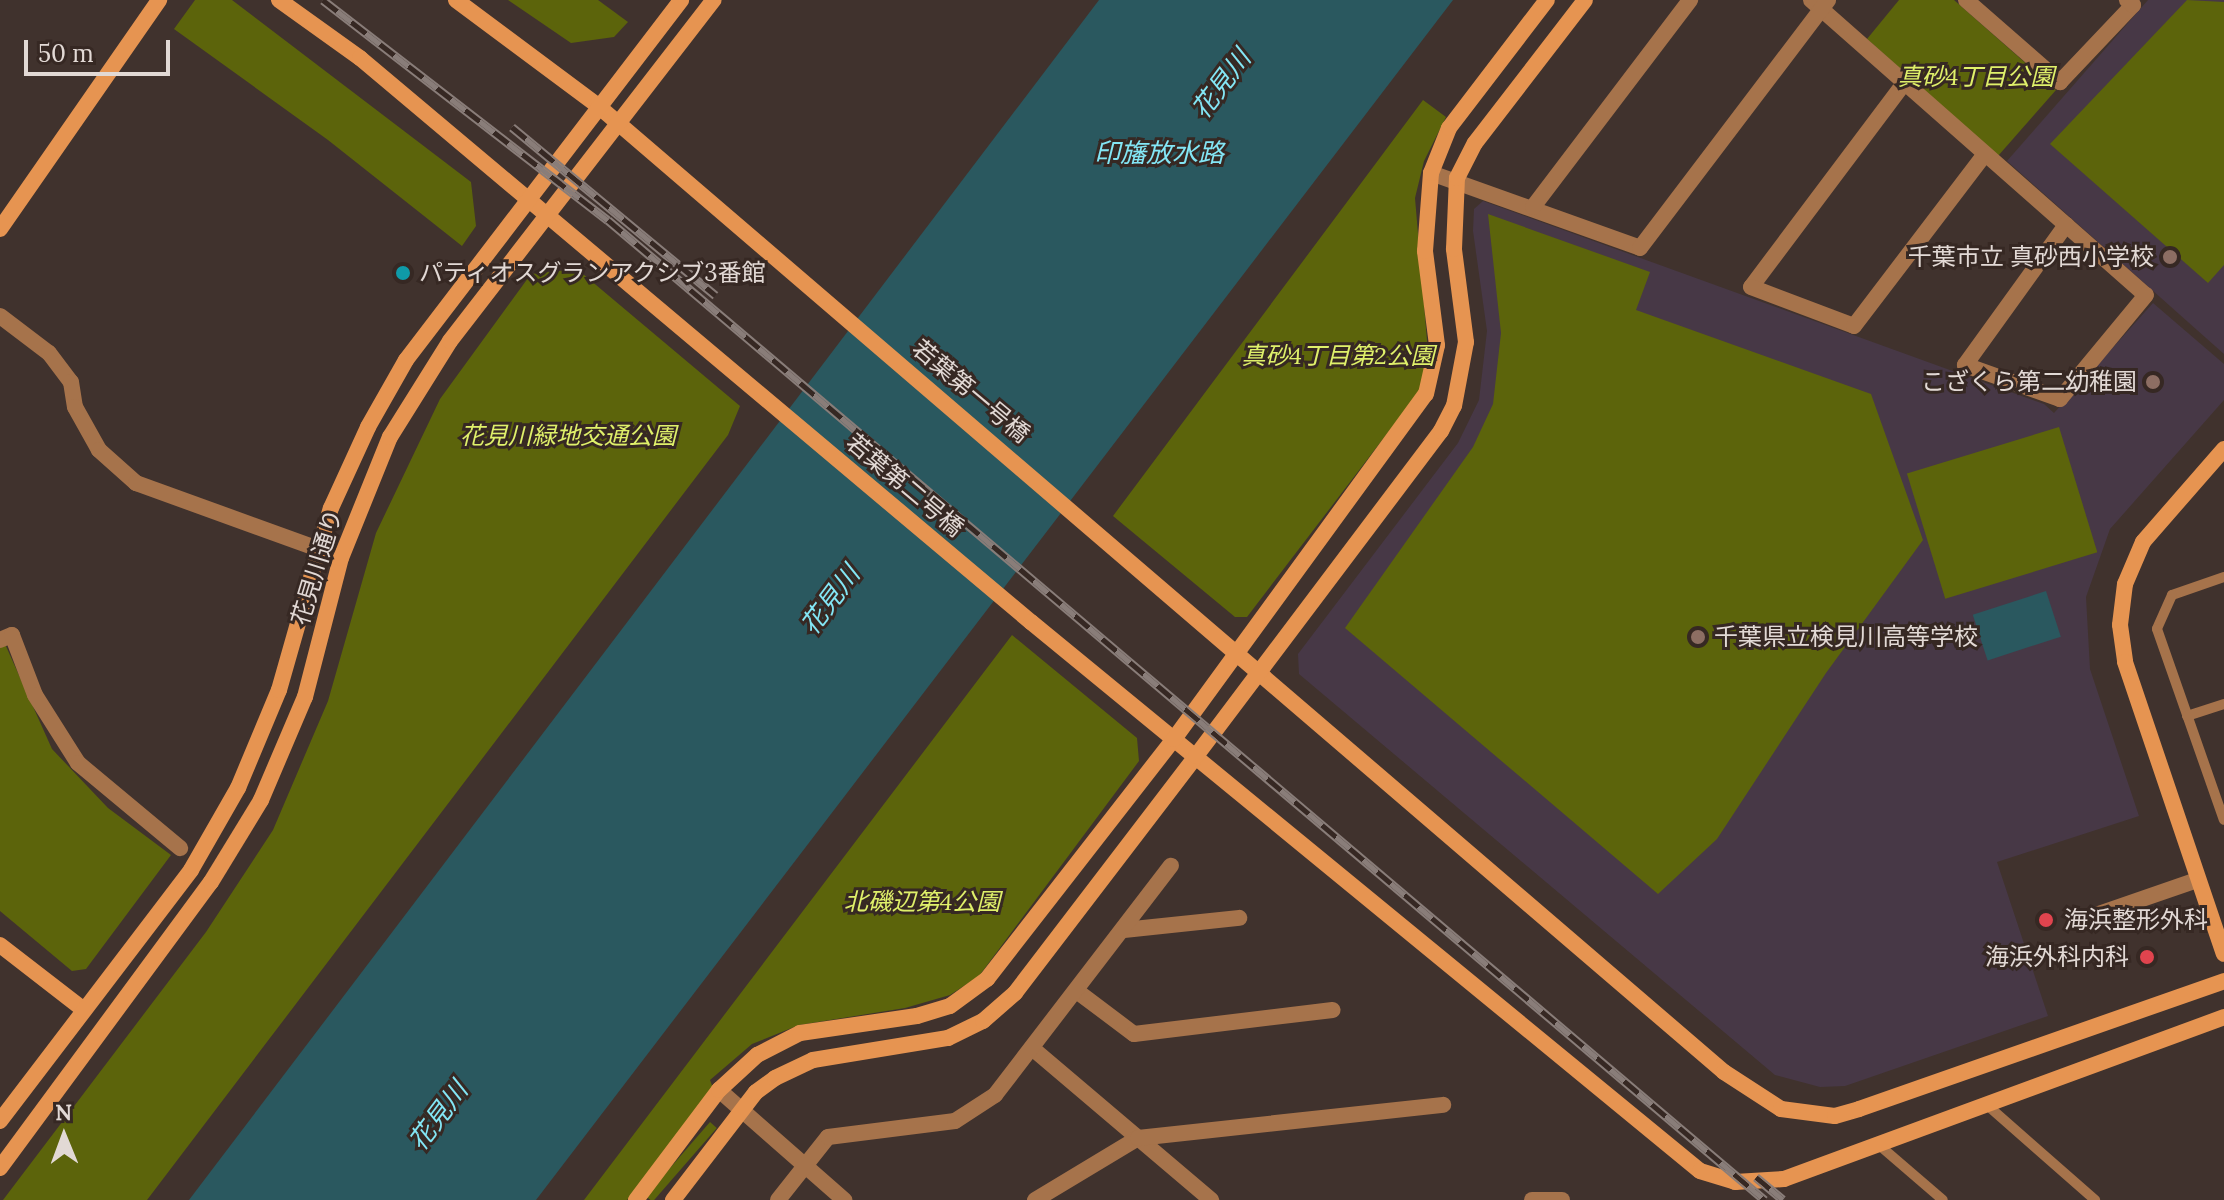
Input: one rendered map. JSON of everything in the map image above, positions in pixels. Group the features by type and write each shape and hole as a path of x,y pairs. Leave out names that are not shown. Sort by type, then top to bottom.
{"street":[{"path":"0,229 159,0"},
{"name":"若葉第二号橋","path":"279,0 360,58 1031,622 1684,1163 1735,1182 1784,1179 2224,1017"},
{"name":"若葉第一号橋","path":"456,0 597,105 1099,531 1236,655 1724,1072 1781,1109 1835,1116 2224,981"},
{"name":"花見川通り","path":"0,1121 191,870 238,788 279,690 318,549 368,427 398,374 526,197 681,0"},
{"name":"花見川通り","path":"0,1168 211,882 261,800 305,697 341,558 390,437 450,341 545,214 714,0"},
{"path":"636,1200 719,1090 757,1055 800,1033 917,1016 950,1006 987,979 1174,739 1414,416 1435,372 1437,345 1425,251 1431,173 1449,128 1547,0"},
{"path":"673,1200 741,1110 775,1078 813,1060 922,1045 983,1021 1015,993 1196,756 1441,431 1454,406 1466,342 1454,249 1457,178 1475,143 1585,0"},
{"path":"1533,207 1690,0"},
{"path":"1966,0 2060,82 2133,5 2127,0"},
{"path":"1431,173 1457,178 1640,248 1820,3 2146,295 2060,399 1965,365 2066,225"},
{"path":"1905,82 1751,287 1854,326 1985,154"},
{"path":"0,316 40,343 68,378 75,407 99,450 136,483 318,549"},
{"path":"2224,449 2143,542 2120,601 2125,662 2224,954"},
{"path":"0,640 12,635 35,695 60,741 78,763 180,848"},
{"path":"778,1200 828,1137 933,1125 973,1112 1004,1086 1171,866"},
{"path":"2084,919 2197,880"},
{"path":"1124,930 1239,918"},
{"path":"0,945 84,1010"},
{"path":"1078,992 1134,1034 1333,1010"},
{"path":"1032,1048 1211,1200"},
{"path":"719,1090 844,1200"},
{"path":"1035,1200 1138,1138 1443,1105"},
{"path":"1532,1200 1562,1200"}],"lane":[{"path":"2224,577 2172,595 2157,629 2224,820"},
{"path":"2187,716 2224,704"},
{"path":"1987,1105 2095,1200"},
{"path":"1879,1145 1943,1200"}],"shaded area":[{"name":"千葉市立 真砂西小学校","path":"2148,0 2224,0 2224,354 2007,161"},
{"name":"千葉県立検見川高等学校","path":"1483,201 2044,404 2054,413 2153,303 2224,364 2224,400 2110,529 2086,597 2090,669 2139,816 1997,862 2048,1016 1845,1086 1820,1087 1775,1075 1299,674 1298,654 1458,443 1479,400 1487,331 1473,231 1474,209"}],"green space":[{"path":"195,0 232,0 471,182 476,226 462,246 328,140 174,29"},
{"path":"508,0 598,0 628,22 614,37 571,43"},
{"name":"真砂4丁目公園","path":"1899,0 1954,0 2056,90 1998,156 1867,39"},
{"name":"千葉市立 真砂西小学校","path":"2187,0 2224,2 2224,265 2208,283 2050,144"},
{"name":"真砂4丁目第2公園","path":"1423,100 1446,117 1424,161 1415,198 1429,364 1418,393 1247,617 1235,617 1113,516"},
{"path":"1488,214 1650,272 1636,310 1871,394 1923,540 1826,673 1717,839 1658,894 1345,628 1473,447 1493,404 1501,333"},
{"name":"花見川緑地交通公園","path":"577,269 740,406 728,435 147,1200 3,1200 206,932 273,830 328,701 376,533 440,399 531,274"},
{"path":"2059,427 2097,552 1945,599 1907,473"},
{"name":"北磯辺第4公園","path":"1012,635 1137,738 1139,761 979,976 950,995 905,1008 799,1025 752,1044 710,1080 713,1088 627,1200 584,1200"},
{"path":"5,644 52,749 108,808 171,855 86,969 72,971 0,911 0,646"},
{"path":"710,1122 717,1128 654,1200 646,1196"}],"water":[{"name":"印旛放水路","path":"1099,0 1453,0 536,1200 189,1200"},
{"path":"2046,591 2061,637 1988,660 1973,615"}],"railway":[{"path":"323,0 608,220 1765,1200"},
{"path":"512,127 715,295"},
{"path":"1756,1177 1783,1200"}],"place":[{"name":"千葉市立 真砂西小学校","path":"2170,257"},
{"name":"パティオスグランアクシブ3番館","path":"403,273"},
{"name":"こざくら第二幼稚園","path":"2153,382"},
{"name":"千葉県立検見川高等学校","path":"1698,637"},
{"name":"海浜整形外科","path":"2046,920"},
{"name":"海浜外科内科","path":"2147,957"}],"water label":[{"name":"花見川","path":"1221,84"},
{"name":"花見川","path":"830,600"},
{"name":"花見川","path":"438,1116"}]}
